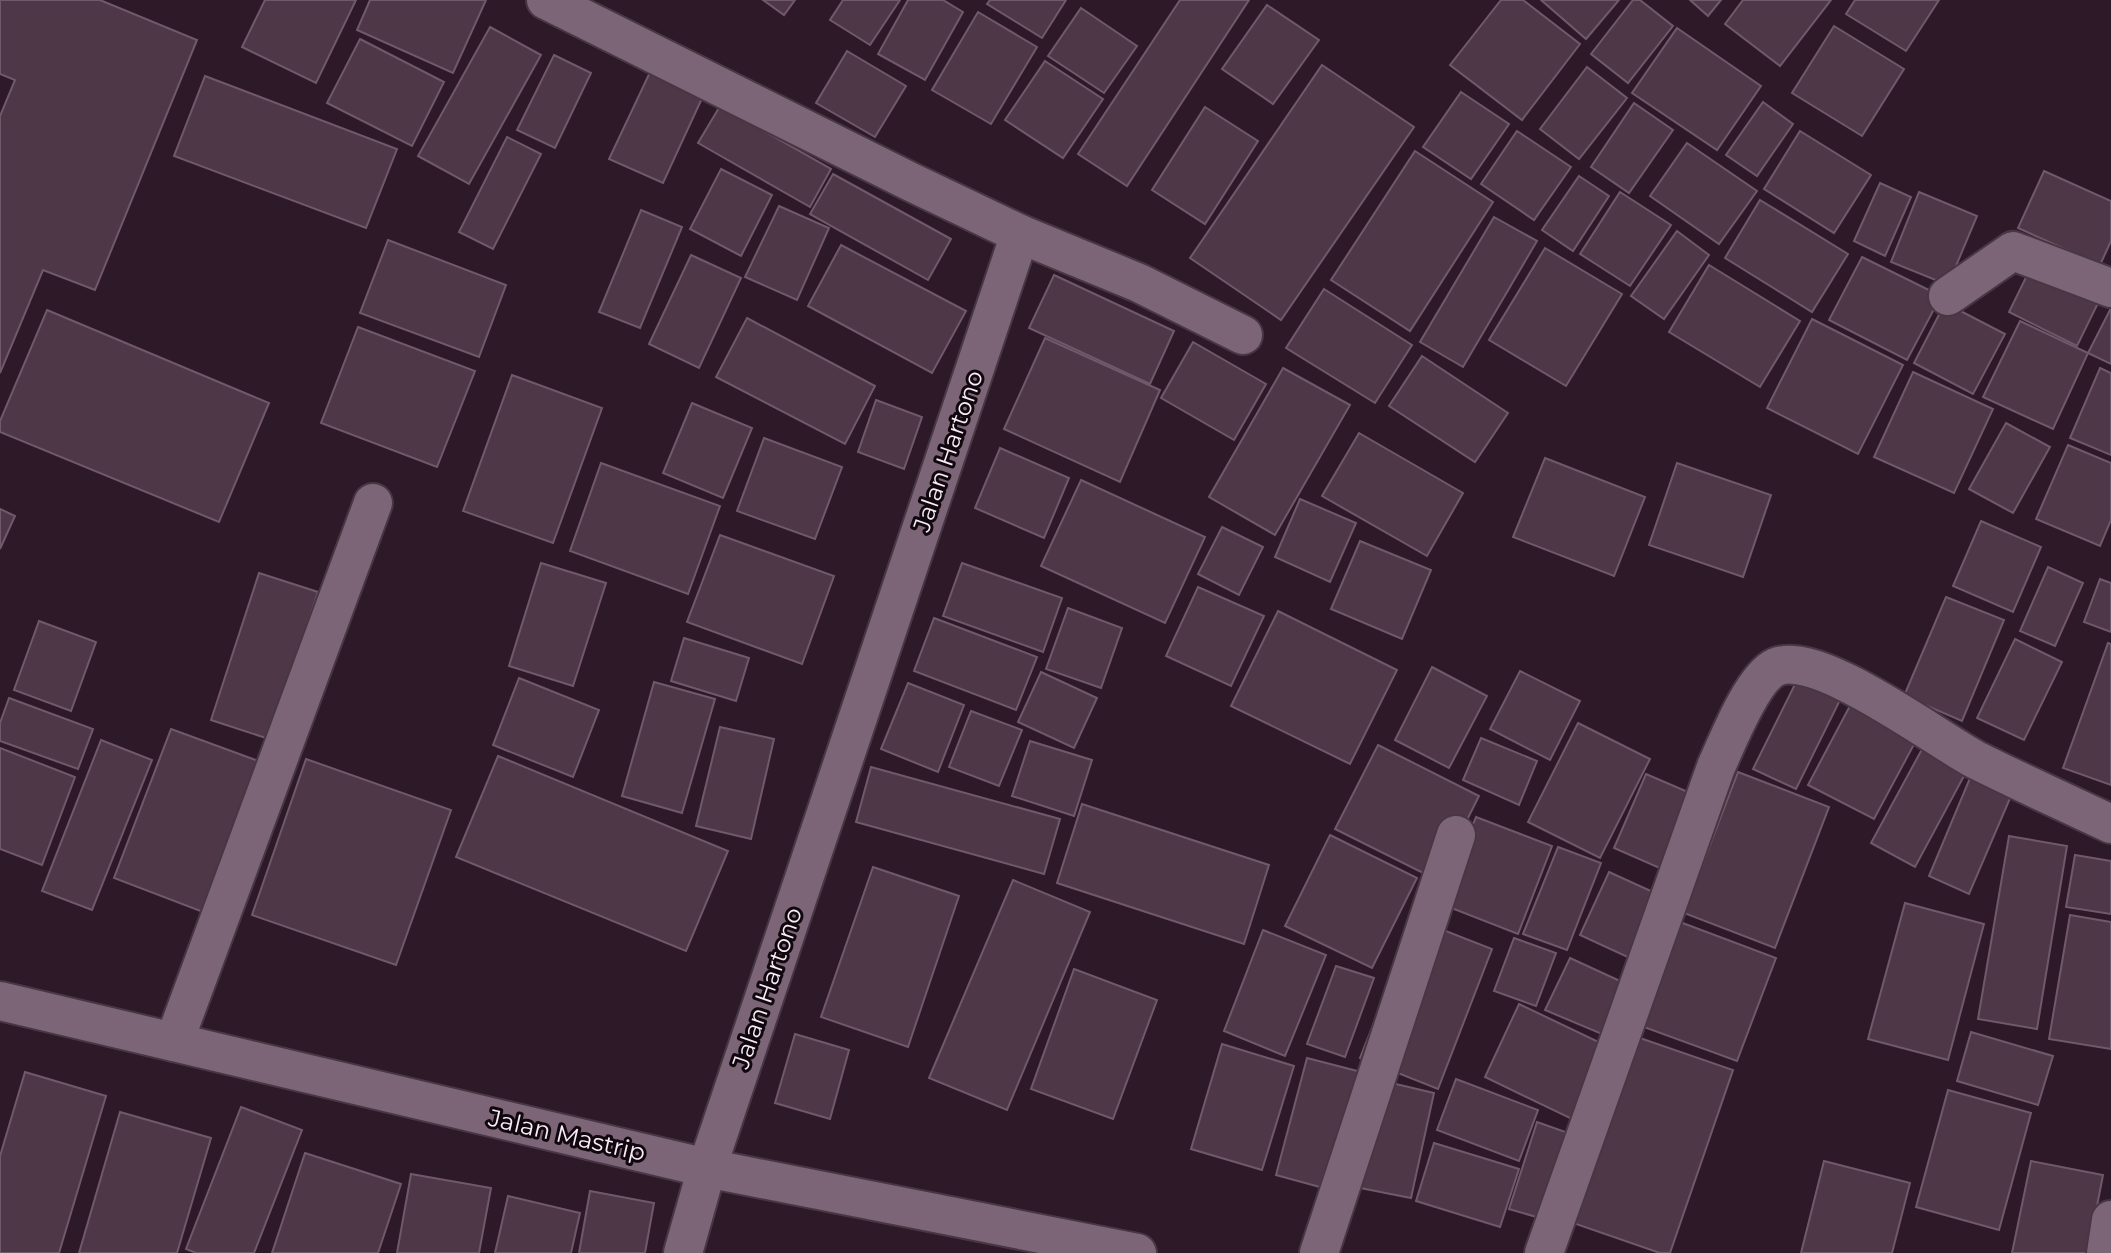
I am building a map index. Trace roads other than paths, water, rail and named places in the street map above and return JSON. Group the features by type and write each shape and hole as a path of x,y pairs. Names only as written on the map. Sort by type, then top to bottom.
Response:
{"street":[{"path":"567,5 1020,234 1139,283 1243,335"},
{"name":"Jalan Hartono","path":"684,1253 707,1168 1020,234"},
{"path":"1948,296 2013,251 2111,288"},
{"path":"174,1042 373,503"},
{"path":"1544,1253 1716,767 1737,721 1761,680 1777,667 1807,667 1836,677 1974,759 2111,824"},
{"path":"1319,1253 1456,835"},
{"name":"Jalan Mastrip","path":"0,1001 707,1168 1137,1253"},
{"path":"2106,1253 2111,1220"}]}
